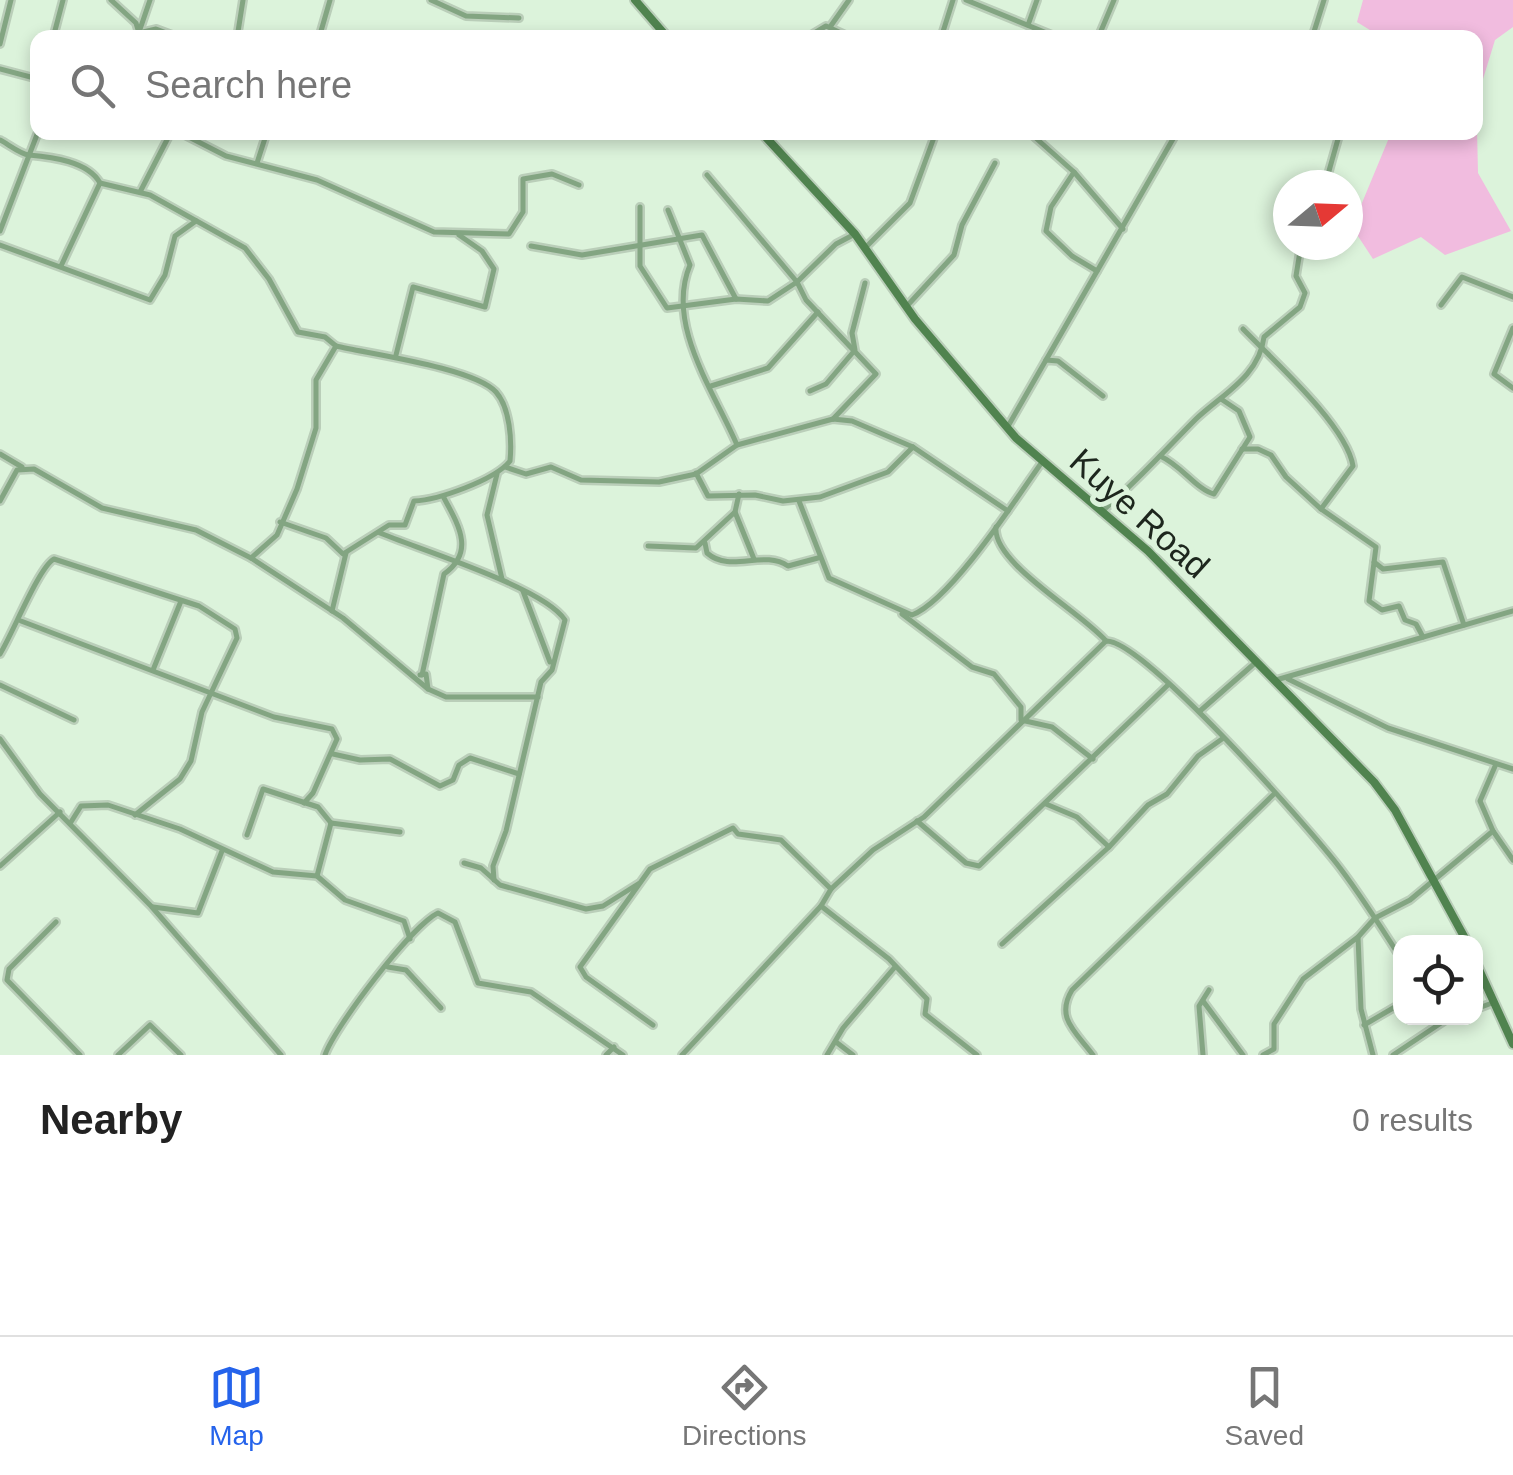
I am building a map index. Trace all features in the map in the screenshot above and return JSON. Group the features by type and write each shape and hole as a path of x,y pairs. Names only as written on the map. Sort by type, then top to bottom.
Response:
{"street":[{"path":"0,44 10,0"},
{"path":"55,30 63,0"},
{"path":"110,0 136,23 137,30"},
{"path":"140,30 150,0"},
{"path":"237,30 242,0"},
{"path":"321,30 330,0"},
{"path":"431,0 466,16 519,18"},
{"path":"830,27 848,0"},
{"path":"945,30 954,0"},
{"path":"966,0 1038,30"},
{"path":"1028,26 1037,0"},
{"path":"1101,30 1114,0"},
{"path":"1315,30 1324,0"},
{"path":"637,1 661,30"},
{"path":"817,30 822,26 836,30"},
{"path":"0,68 30,77"},
{"path":"0,140 28,155 47,155 90,171 100,184 140,192 245,248 269,278 298,332 325,338 336,346 396,355 466,377 498,394 510,440 506,467 497,474 460,487 444,498 414,501 409,522 380,532 346,553 340,554 326,538 280,522"},
{"path":"0,231 35,140"},
{"path":"140,192 167,140"},
{"path":"195,140 226,156 317,180 422,228 456,234 514,231 524,205 521,181 528,177 552,174 579,185"},
{"path":"257,164 264,140"},
{"name":"Kuye Road","path":"768,140 854,234 906,306 1007,428 1148,551 1255,663 1280,679 1374,782 1395,810 1463,935"},
{"path":"865,248 910,204 933,140"},
{"path":"1038,140 1074,172 1088,194 1123,228"},
{"path":"1007,428 1172,140"},
{"path":"1329,170 1338,140"},
{"path":"906,306 949,262 968,213 995,164"},
{"path":"1074,172 1052,207 1046,231 1072,256 1097,271"},
{"path":"707,175 818,312 876,374 833,419"},
{"path":"61,266 100,184"},
{"path":"640,207 640,266 667,308 736,299 768,302 797,282 836,244 854,234"},
{"path":"668,210 683,237 690,265 680,289 681,308 695,354 737,445"},
{"path":"0,246 150,300 165,275 175,236 196,221"},
{"path":"396,355 413,287 484,307 494,269 482,251 456,234"},
{"path":"532,246 582,255 702,236 736,299"},
{"path":"1101,512 1144,477 1160,456 1240,383 1262,350 1264,337 1300,308 1305,294 1296,276 1299,260"},
{"path":"1441,305 1462,277 1513,297"},
{"path":"856,350 852,333 865,283"},
{"path":"712,386 768,368 818,312"},
{"path":"1513,328 1494,374 1513,388"},
{"path":"1243,330 1316,405 1350,450 1352,466 1320,509"},
{"path":"251,558 278,535 280,522 297,490 316,428 316,380 336,346"},
{"path":"810,391 826,384 856,350"},
{"path":"1046,360 1058,362 1103,396"},
{"path":"1160,456 1180,464 1211,494 1250,437 1239,411 1221,399"},
{"path":"506,467 526,474 551,466 582,480 589,477 614,484 659,482 696,473 737,445 833,419 852,421 914,447 1008,511"},
{"path":"696,473 708,496 739,494 798,501 888,472 914,447"},
{"path":"1242,449 1258,448 1271,455 1286,477 1320,509 1376,547 1367,590 1372,606 1382,610 1399,606 1405,620 1416,624 1423,637"},
{"path":"0,454 102,508 191,528 251,558 419,675 428,689 454,698 538,697"},
{"path":"901,614 912,616 930,606 1008,511 1042,462"},
{"path":"0,501 22,467"},
{"path":"497,474 488,515 502,578"},
{"path":"648,546 688,549 705,542 734,512 739,494"},
{"path":"419,675 444,574 458,566 464,540 444,498"},
{"path":"798,501 818,558 830,578 901,614 972,667 994,674 1021,707 1021,720"},
{"path":"734,512 754,560"},
{"path":"996,524 998,544 1022,572 1106,641 1129,648 1200,711 1222,740 1318,840 1393,947"},
{"path":"380,532 458,566 502,578 547,602 565,620 552,670 541,682 493,866 494,880"},
{"path":"705,542 707,553 724,563 777,558 788,566 818,558"},
{"path":"332,611 346,553"},
{"path":"0,654 21,621 41,570 54,559 206,610 236,633 202,712 191,761 180,779 134,816"},
{"path":"1374,562 1383,568 1443,562 1464,625"},
{"path":"523,591 552,670"},
{"path":"153,670 180,600"},
{"path":"1280,679 1513,611"},
{"path":"21,621 274,717 332,729 337,739 333,754 314,793 304,803"},
{"path":"682,1055 821,906 831,889 872,850 917,821 1106,641"},
{"path":"1200,711 1255,663"},
{"path":"1280,679 1388,728 1513,768"},
{"path":"917,821 966,863 979,866 1169,684"},
{"path":"0,685 74,720"},
{"path":"1021,720 1052,727 1094,759"},
{"path":"0,739 28,781 151,906 276,1053"},
{"path":"1002,944 1109,847 1138,814 1166,794 1198,756 1222,740"},
{"path":"333,754 360,760 390,759 440,786 454,780 459,764 470,758 518,774"},
{"path":"1496,764 1480,801 1493,832 1513,860"},
{"path":"247,835 264,789 318,807"},
{"path":"314,793 318,807 330,823 400,832"},
{"path":"1093,1055 1064,1016 1063,1004 1072,990 1274,794"},
{"path":"1046,804 1077,816 1109,847"},
{"path":"71,822 81,806 108,806 180,830 273,872 317,876 346,900 404,921 410,940"},
{"path":"0,866 60,812"},
{"path":"317,876 330,823"},
{"path":"653,1025 586,977 580,967 656,864 734,828 738,834 780,840 831,889"},
{"path":"1263,1055 1276,1052 1274,1024 1303,979 1358,937 1375,918 1410,900 1493,832"},
{"path":"151,906 198,913 222,851"},
{"path":"464,863 481,868 494,880 586,909 604,906 640,883"},
{"path":"821,906 896,967 927,1000 925,1014 977,1055"},
{"path":"325,1055 332,1035 347,1023 354,1000 433,915 450,916 478,983 530,992 624,1055"},
{"path":"56,922 9,968 8,980 80,1055"},
{"path":"406,928 417,930"},
{"path":"1358,937 1364,1024 1373,1055"},
{"path":"388,966 406,970 440,1008"},
{"path":"827,1055 848,1020 896,967"},
{"path":"1483,980 1513,1044"},
{"path":"1203,1055 1203,1002 1209,990"},
{"path":"1203,1002 1243,1055"},
{"path":"1483,1006 1492,1003"},
{"path":"1364,1024 1393,1008"},
{"path":"118,1055 150,1025 181,1055"},
{"path":"1393,1055 1434,1025"},
{"path":"836,1042 854,1055"},
{"path":"606,1055 614,1047"}],"shaded area":[{"path":"1363,0 1513,0 1513,27 1495,40 1483,79 1483,30 1370,30 1357,22"},
{"path":"1388,140 1477,140 1478,173 1511,231 1445,255 1421,237 1373,259 1363,244 1363,200"}]}
